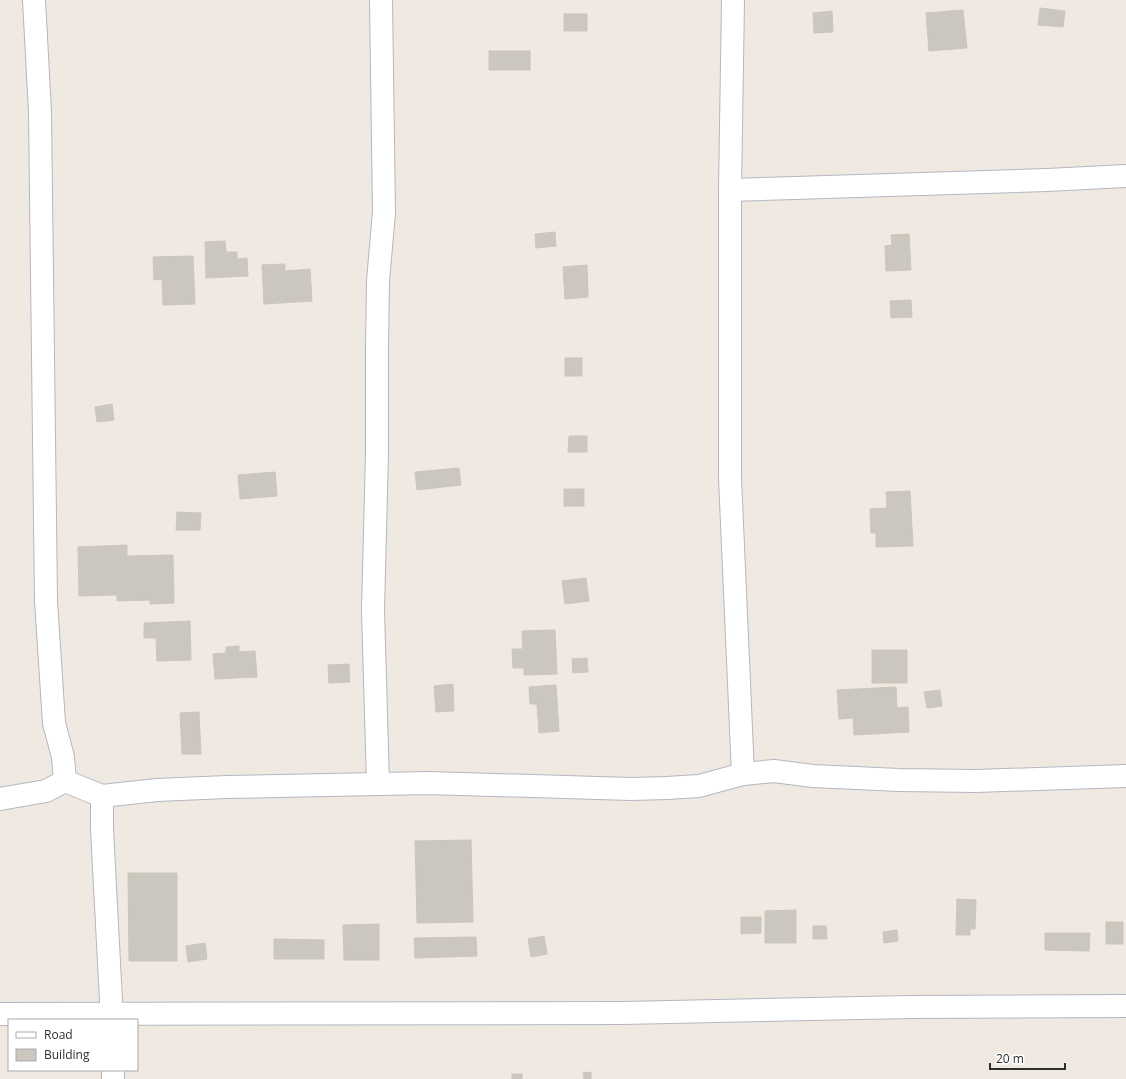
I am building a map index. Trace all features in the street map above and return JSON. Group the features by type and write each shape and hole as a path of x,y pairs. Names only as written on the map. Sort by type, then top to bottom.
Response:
{"street":[{"path":"34,0 40,112 46,601 54,723 63,757 65,781"},
{"path":"378,784 373,610 377,453 376,348 378,289 384,212 381,0"},
{"path":"733,0 730,190 730,478 743,774"},
{"path":"730,190 1048,180 1126,176"},
{"path":"0,799 46,791 65,781 102,796 157,790 378,784 631,789 667,788 699,786 743,774 774,772 900,780 976,782 1126,776"},
{"path":"102,796 102,829 112,1017"},
{"path":"0,1014 112,1017 616,1014 911,1007 1126,1006"}],"building":[{"path":"1040,8 1065,11 1063,27 1038,25"},
{"path":"963,10 967,48 929,51 926,13"},
{"path":"832,11 833,32 814,33 813,13"},
{"path":"564,14 587,14 587,31 564,31"},
{"path":"489,51 530,51 530,70 489,70"},
{"path":"555,232 556,246 536,248 535,234"},
{"path":"909,234 911,270 886,271 885,246 892,245 891,235"},
{"path":"225,241 226,252 237,252 237,259 247,258 248,276 206,278 205,242"},
{"path":"193,256 195,304 163,305 162,279 154,280 153,257"},
{"path":"285,264 285,271 310,269 312,301 264,304 262,265"},
{"path":"587,265 588,297 565,299 563,267"},
{"path":"911,300 912,317 891,318 890,301"},
{"path":"565,358 582,358 582,376 565,376"},
{"path":"112,404 114,420 97,422 95,407"},
{"path":"569,436 587,436 587,452 568,452"},
{"path":"459,468 461,485 417,490 415,472"},
{"path":"275,472 277,496 240,499 238,475"},
{"path":"564,489 584,489 584,506 564,506"},
{"path":"910,491 913,546 876,547 876,533 871,533 870,509 887,508 886,492"},
{"path":"177,512 201,513 200,530 176,530"},
{"path":"127,545 127,556 173,555 174,603 150,604 150,600 117,601 117,595 79,596 78,547"},
{"path":"586,578 589,601 565,604 562,581"},
{"path":"190,621 191,660 157,661 156,638 144,638 144,623"},
{"path":"555,630 557,674 524,675 524,668 513,668 512,649 523,649 522,631"},
{"path":"239,646 239,652 255,651 257,677 215,679 213,654 226,653 226,647"},
{"path":"872,650 907,650 907,683 872,683"},
{"path":"587,658 588,672 573,673 572,659"},
{"path":"349,664 350,682 329,683 328,665"},
{"path":"453,684 454,711 436,712 434,686"},
{"path":"556,685 559,731 539,733 537,704 530,704 529,687"},
{"path":"896,687 897,708 908,707 909,732 854,735 853,718 839,719 837,690"},
{"path":"940,690 942,706 927,708 924,692"},
{"path":"199,712 201,754 182,754 180,713"},
{"path":"471,840 473,922 417,923 415,841"},
{"path":"128,873 177,873 177,961 129,961"},
{"path":"957,899 976,900 975,929 970,929 970,935 956,935"},
{"path":"796,910 796,943 765,943 765,911"},
{"path":"741,917 761,917 761,933 741,934"},
{"path":"1106,922 1123,922 1123,944 1106,944"},
{"path":"379,924 379,960 344,960 343,925"},
{"path":"813,926 826,926 827,939 813,939"},
{"path":"897,930 898,941 884,943 883,932"},
{"path":"1045,933 1090,933 1089,951 1045,950"},
{"path":"544,936 547,954 531,957 528,939"},
{"path":"476,937 477,956 415,958 414,938"},
{"path":"274,939 324,940 324,959 274,959"},
{"path":"205,943 207,959 188,962 186,946"},
{"path":"591,1072 591,1079 584,1079 583,1073"},
{"path":"512,1074 522,1074 522,1079 512,1079"}]}
